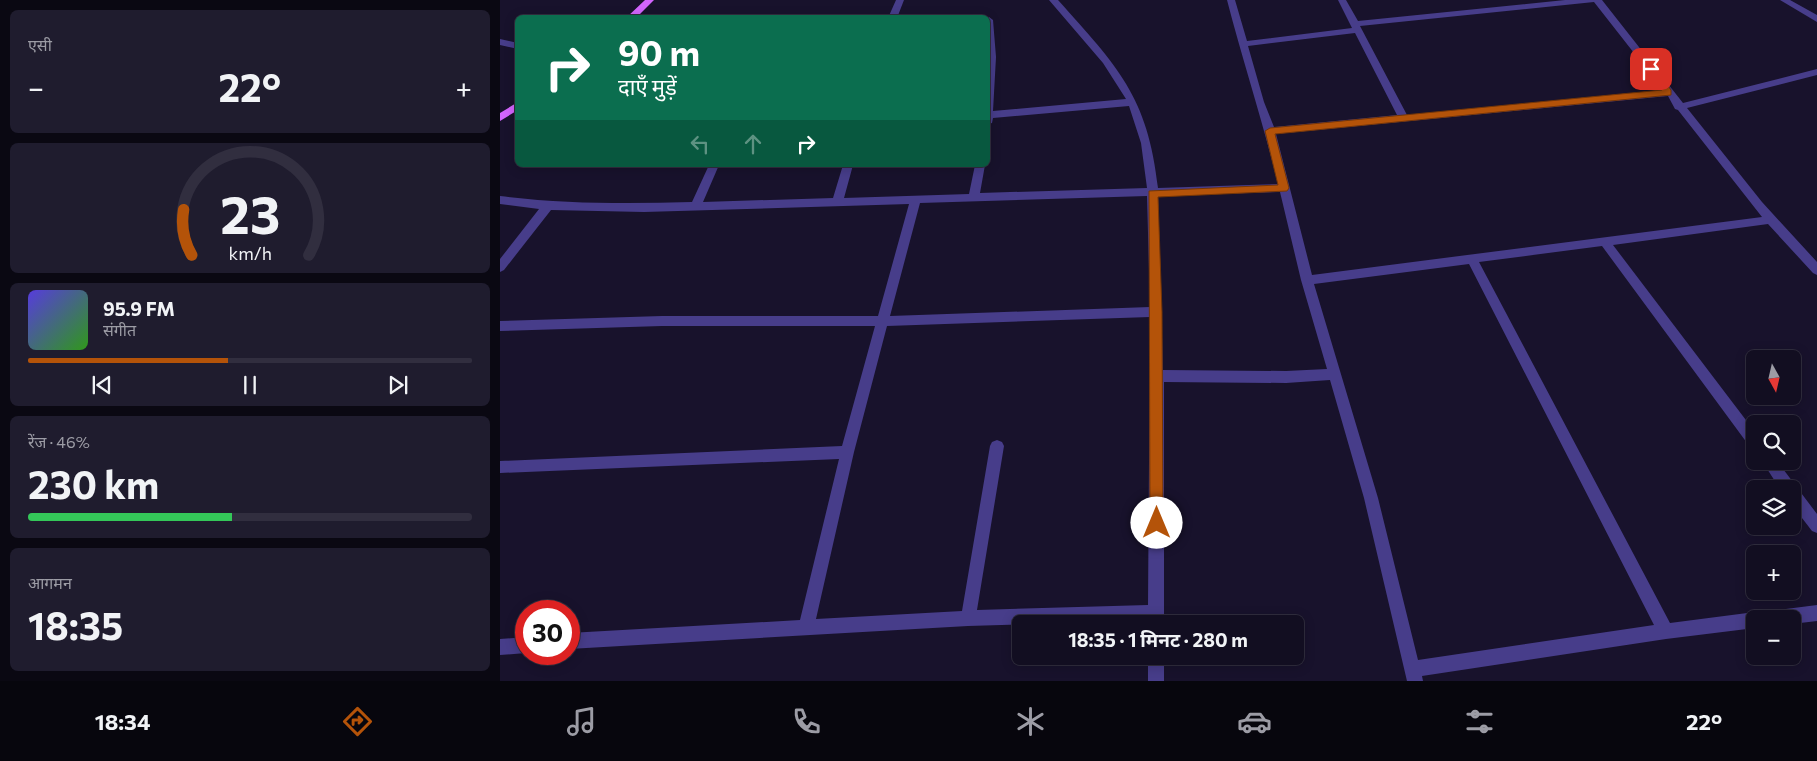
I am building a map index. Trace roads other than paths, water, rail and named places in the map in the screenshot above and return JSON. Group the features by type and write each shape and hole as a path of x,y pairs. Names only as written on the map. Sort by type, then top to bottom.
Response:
{"main road":[{"path":"633,15 650,0"},
{"path":"500,118 515,107"}],"street":[{"path":"893,15 900,0"},
{"path":"1053,0 1106,62 1132,102 1146,145 1152,193 1156,312 1156,615"},
{"path":"1231,0 1270,131 1306,280 1371,498 1414,675 1666,630 1746,621"},
{"path":"1342,0 1403,117"},
{"path":"1243,44 1357,27 1591,0"},
{"path":"1597,0 1718,159 1770,220 1817,270"},
{"path":"1784,0 1817,19"},
{"path":"990,38 990,77"},
{"path":"500,42 515,45"},
{"path":"1679,107 1817,72"},
{"path":"1270,131 1668,92"},
{"path":"990,118 1132,102"},
{"path":"696,206 713,167"},
{"path":"837,203 847,167"},
{"path":"974,197 980,167"},
{"path":"500,200 548,206 644,208 1284,188"},
{"path":"806,628 847,452 916,201"},
{"path":"500,267 548,206"},
{"path":"1306,280 1770,220"},
{"path":"1605,242 1746,431"},
{"path":"1472,259 1666,630"},
{"path":"500,326 662,321 882,321 1156,312"},
{"path":"1157,376 1286,377 1334,374"},
{"path":"968,618 997,446"},
{"path":"500,467 847,452"},
{"path":"1801,505 1817,526"},
{"path":"1801,615 1817,613"},
{"path":"580,640 968,618 1012,618"},
{"path":"500,647 515,646"},
{"path":"1156,665 1156,681"}]}
